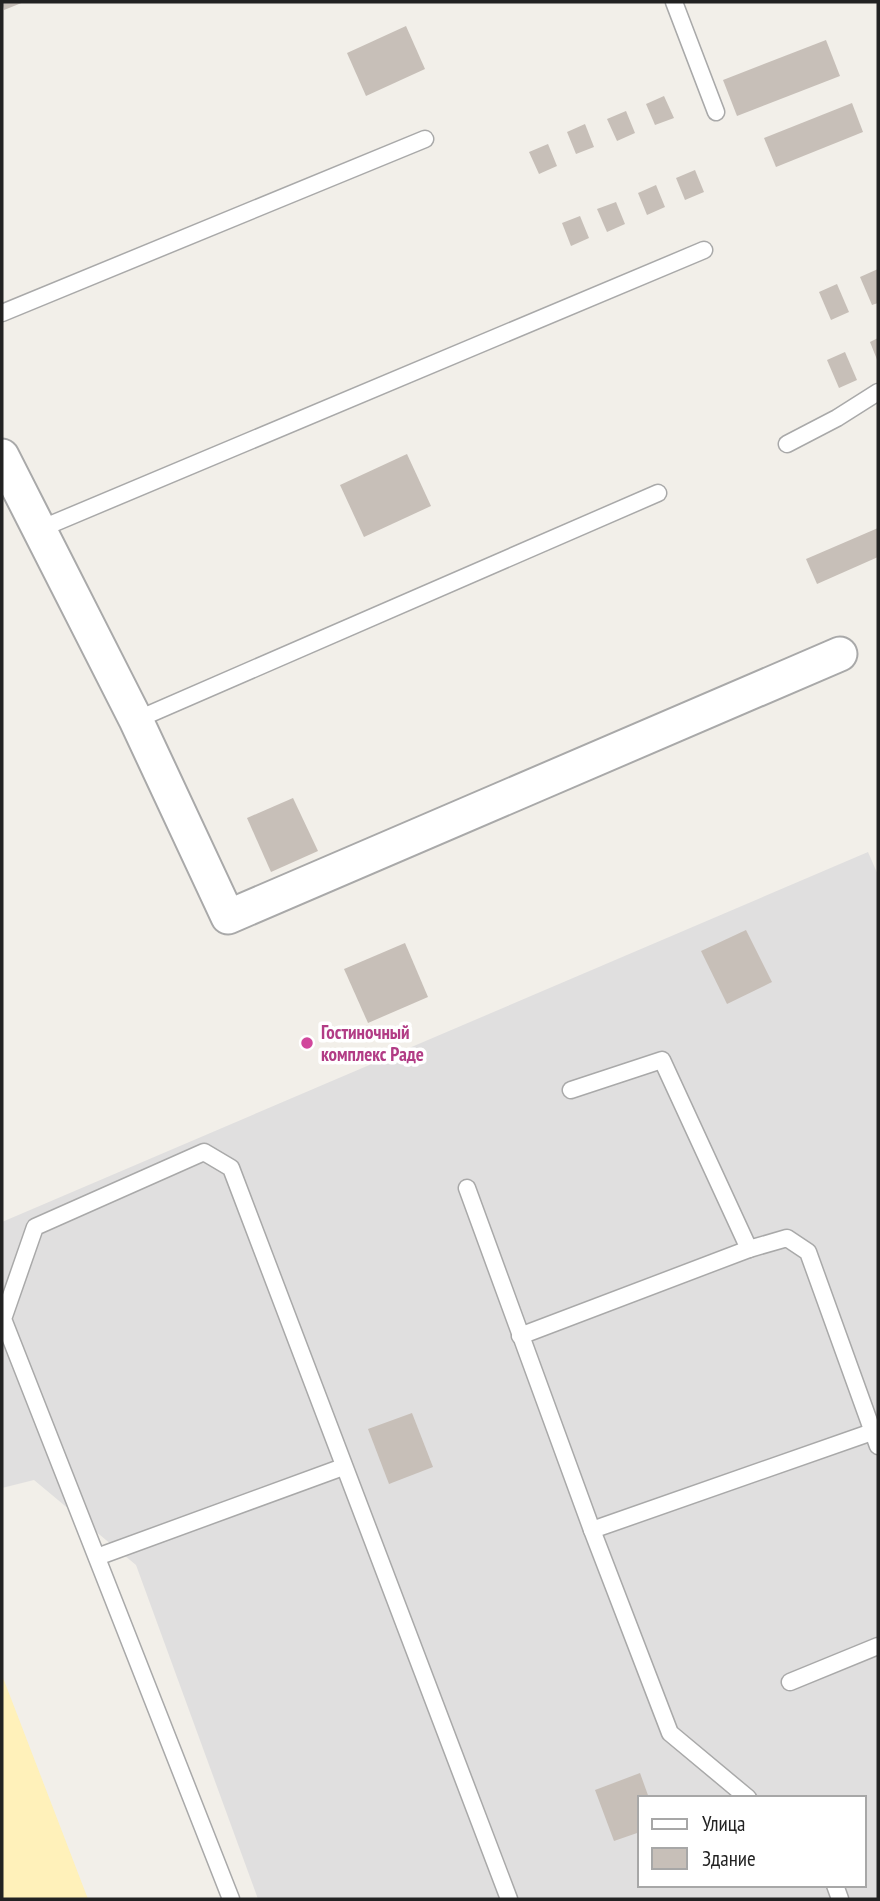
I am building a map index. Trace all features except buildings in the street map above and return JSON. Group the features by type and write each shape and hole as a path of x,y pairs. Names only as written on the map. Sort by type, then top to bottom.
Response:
{"street":[{"path":"2,456 136,720 228,917 840,654"}],"lane":[{"path":"674,2 716,112"},
{"path":"2,313 425,139"},
{"path":"40,529 705,250"},
{"path":"787,444 838,418 878,392"},
{"path":"136,720 658,493"},
{"path":"571,1090 662,1060 749,1249"},
{"path":"231,1899 3,1318 35,1227 204,1152 231,1168 509,1899"},
{"path":"467,1188 592,1530 670,1732 746,1796"},
{"path":"520,1336 749,1249 787,1238 808,1251 875,1439 592,1530"},
{"path":"97,1556 344,1467"},
{"path":"790,1682 878,1646"}],"shaded area":[{"path":"868,852 878,875 878,1899 258,1899 136,1565 34,1480 2,1488 2,1222"}],"sand":[{"path":"2,1675 88,1899 2,1899"}],"place":[{"name":"Гостиночный комплекс Раде","path":"307,1043"}]}
